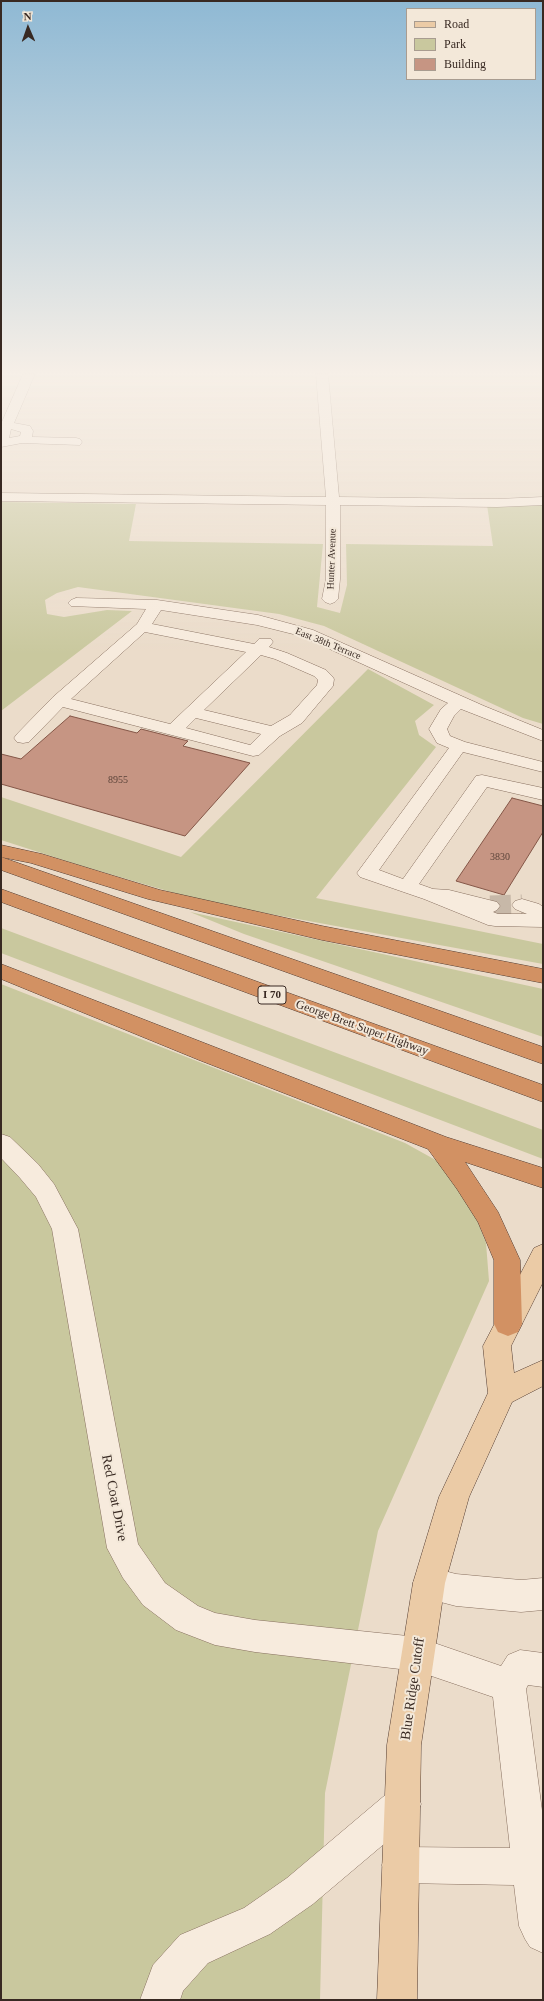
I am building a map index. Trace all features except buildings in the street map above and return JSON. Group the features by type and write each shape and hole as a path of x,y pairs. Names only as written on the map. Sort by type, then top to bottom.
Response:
{"highway":[{"path":"1,851 35,858 162,897 322,933 543,976"},
{"path":"1,863 543,1056"},
{"name":"George Brett Super Highway","path":"1,895 543,1094"},
{"path":"1,971 207,1054 437,1143 543,1178"},
{"path":"437,1143 466,1182 481,1206 507,1260 508,1324"}],"main road":[{"path":"543,1255 497,1346 502,1392 543,1372"},
{"name":"Blue Ridge Cutoff","path":"397,2000 404,1745 429,1583 454,1497 502,1392"}],"street":[{"name":"Hunter Avenue","path":"330,467 333,501 333,579 330,600"},
{"path":"1,497 497,503 543,501"},
{"name":"East 38th Terrace","path":"76,602 157,605 258,620 307,633 543,736"},
{"path":"23,738 59,702 142,628 157,605"},
{"path":"174,730 281,626"},
{"path":"59,702 253,751 274,732 296,719 326,686 326,679 320,673 281,656 257,649 142,628"},
{"path":"460,701 447,713 438,729 443,739 460,746 543,767"},
{"path":"192,712 274,732"},
{"path":"460,746 367,873 495,920 543,921"},
{"path":"407,887 500,756"},
{"path":"482,780 543,794"},
{"path":"431,896 449,896 490,906"},
{"path":"522,905 532,908 543,916"},
{"name":"Red Coat Drive","path":"1,1144 29,1171 45,1191 65,1229 123,1548 134,1567 154,1594 188,1619 215,1629 255,1636 417,1654 509,1686"},
{"path":"429,1583 456,1590 521,1596 543,1594"},
{"path":"543,1670 520,1667 509,1686 537,1867 538,1926 543,1934"},
{"path":"160,2000 167,1979 194,1949 257,1921 307,1886 403,1804"},
{"path":"400,1865 537,1867"}],"green space":[{"path":"1,502 136,504 129,541 323,544 317,607 340,613 347,585 346,544 493,546 487,505 543,504 543,724 523,718 324,626 279,614 78,587 57,593 45,600 47,614 64,617 107,610 132,611 1,711"},
{"path":"368,669 434,705 415,721 419,735 436,747 316,898 543,944 543,964 205,902 79,865 1,840 1,797 181,857"},
{"path":"190,912 543,989 543,1037 244,934"},
{"path":"1,928 543,1130 543,1159 1,953"},
{"path":"1,984 405,1143 441,1163 468,1197 486,1243 489,1281 378,1531 325,1793 320,2000 1,2000"}],"tunnel":[{"path":"490,906 522,905"}]}
